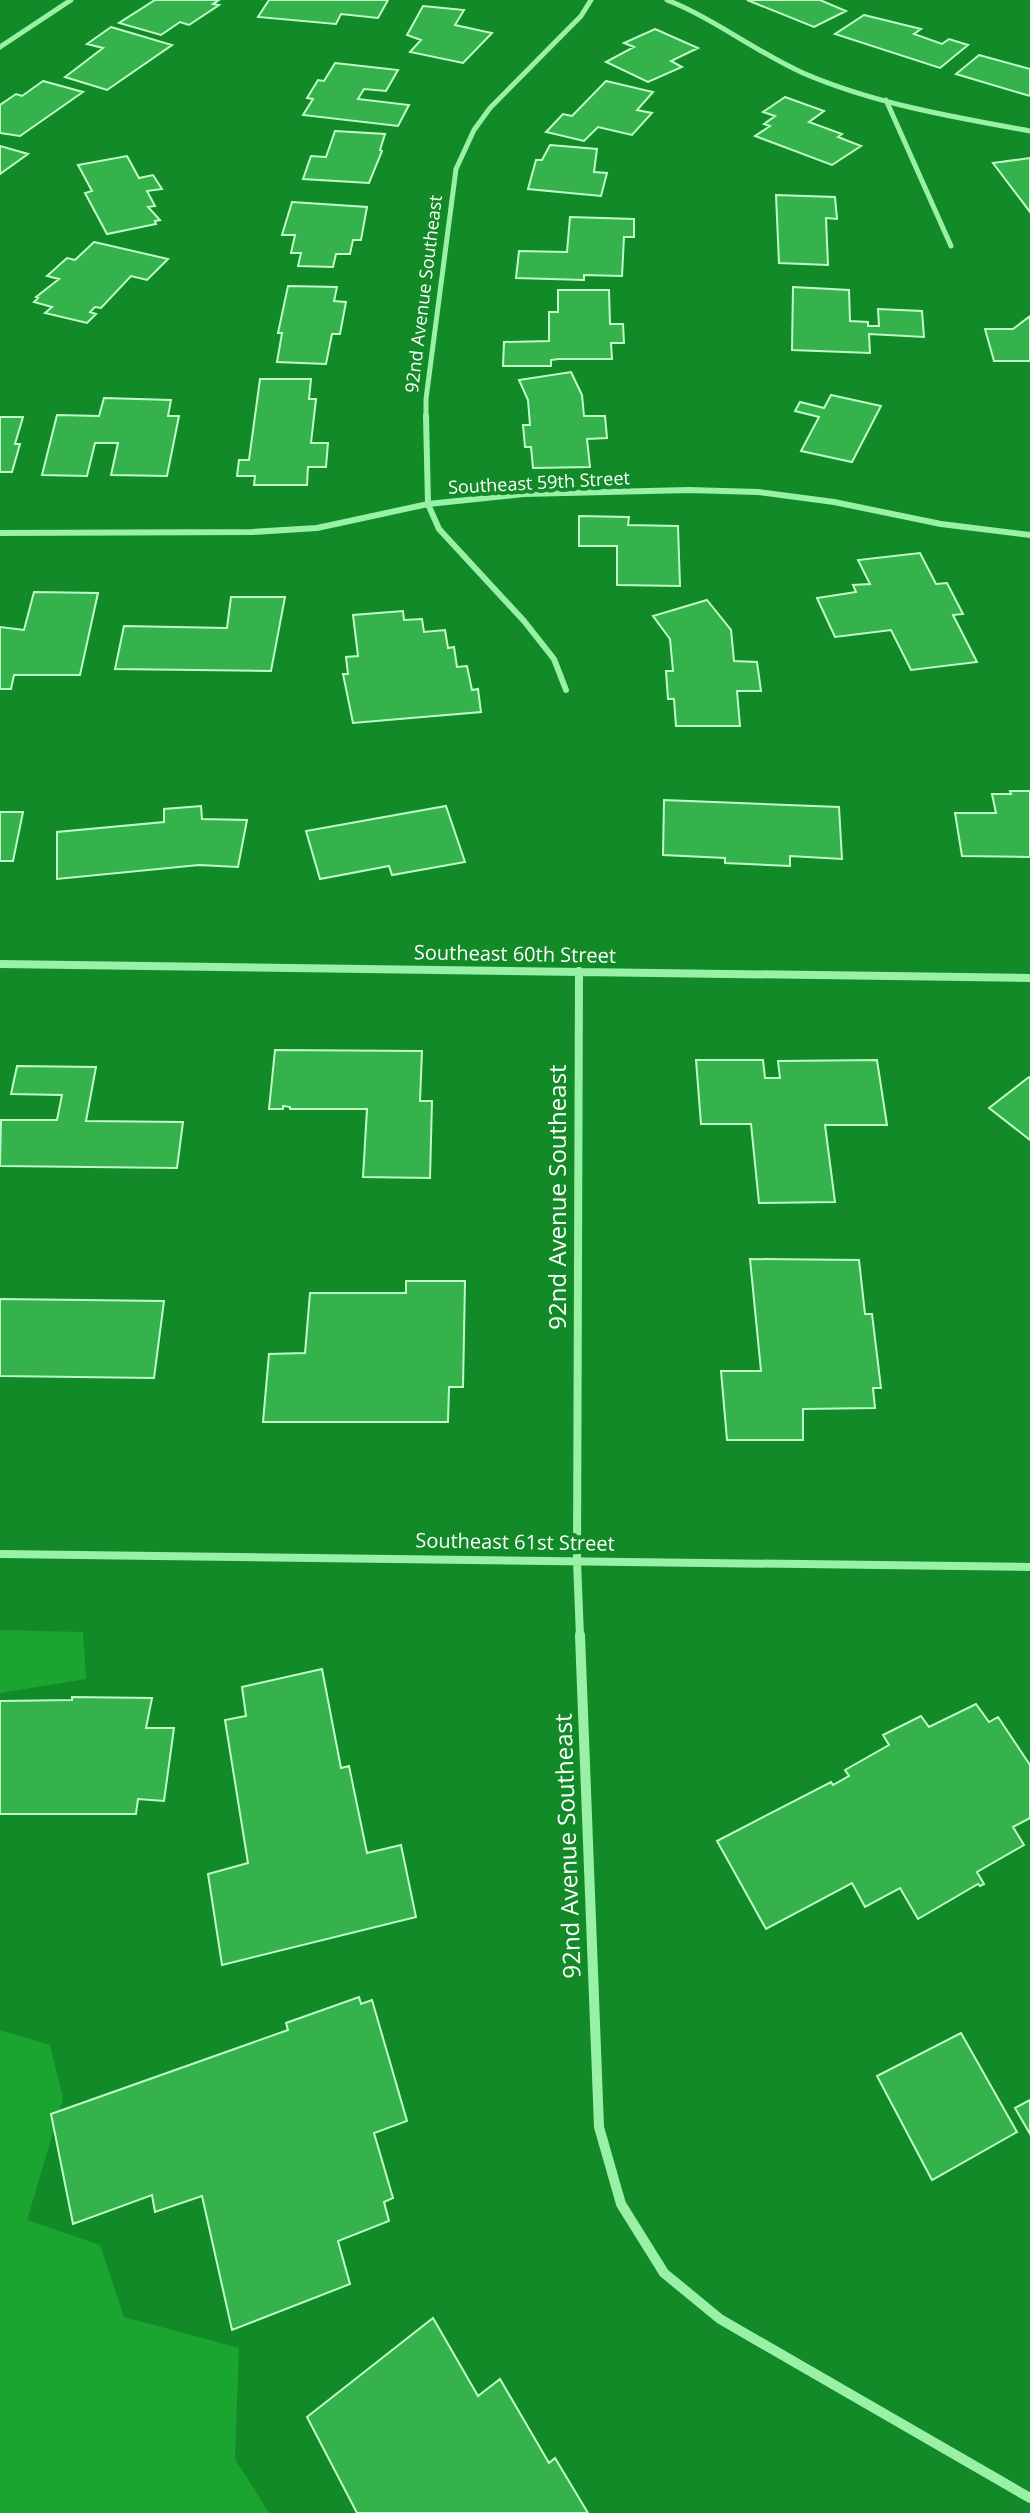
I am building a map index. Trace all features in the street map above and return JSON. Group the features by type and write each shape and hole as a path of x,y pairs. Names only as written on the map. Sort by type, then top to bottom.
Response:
{"street":[{"path":"0,47 71,0"},
{"name":"92nd Avenue Southeast","path":"566,690 554,659 524,621 455,550 439,529 428,504 426,399 429,357 456,169 474,130 490,108 581,16 591,0"},
{"path":"667,0 714,22 774,59 811,76 886,100 1030,131"},
{"path":"886,100 951,246"},
{"name":"Southeast 59th Street","path":"0,533 252,532 317,528 428,504 524,494 689,490 758,492 834,502 941,524 1030,535"},
{"name":"Southeast 60th Street","path":"0,964 1030,978"},
{"name":"92nd Avenue Southeast","path":"579,971 577,1561 599,2127 621,2204 664,2273 720,2319 1030,2498"},
{"name":"Southeast 61st Street","path":"0,1554 1030,1567"}],"green space":[{"path":"0,1630 83,1632 86,1679 0,1693"},
{"path":"0,2030 50,2045 63,2099 27,2220 100,2245 124,2317 239,2348 235,2459 269,2513 0,2513"}],"building":[{"path":"155,0 219,0 213,4 219,5 189,25 180,22 161,35 119,23"},
{"path":"269,0 388,0 378,18 341,14 336,24 258,17"},
{"path":"747,0 820,0 846,11 814,27"},
{"path":"423,6 464,10 455,25 492,33 463,63 410,52 421,40 407,35"},
{"path":"864,15 921,29 914,34 942,44 949,39 968,45 940,68 835,34"},
{"path":"111,27 172,45 107,90 65,77 103,48 87,44"},
{"path":"655,29 698,48 671,61 682,67 648,82 606,62 634,47 624,43"},
{"path":"979,55 1030,69 1030,96 956,74"},
{"path":"335,63 398,70 386,91 364,89 358,99 409,105 398,126 303,115 313,99 307,98 318,80 324,81"},
{"path":"43,81 83,92 20,136 0,133 0,105 16,94 22,96"},
{"path":"606,81 653,92 637,110 652,113 632,135 598,127 584,141 546,132 563,114 572,116"},
{"path":"785,97 824,111 809,122 842,134 838,137 861,146 832,165 755,136 770,126 764,124 775,116 763,112"},
{"path":"335,131 385,134 382,151 369,183 303,179 311,156 326,157"},
{"path":"550,145 597,149 594,172 607,173 601,196 528,189 536,160 542,160"},
{"path":"0,146 28,154 0,174"},
{"path":"127,156 139,178 153,175 162,189 147,191 155,206 148,207 160,220 155,221 156,224 107,234 85,193 92,191 78,165"},
{"path":"1030,158 1030,212 993,163"},
{"path":"776,195 835,197 837,219 826,218 828,265 779,263"},
{"path":"292,202 367,207 361,240 353,240 350,254 336,254 333,267 298,266 301,253 291,253 295,235 282,235"},
{"path":"570,217 634,219 634,237 624,237 622,276 584,275 584,280 516,278 519,251 567,252"},
{"path":"94,242 168,259 147,280 131,276 101,308 95,307 90,312 96,314 87,323 45,313 52,307 34,302 36,297 59,279 47,276 67,258 75,260"},
{"path":"288,286 337,287 334,301 346,302 340,334 332,334 326,364 277,362 282,333 278,333"},
{"path":"793,287 849,290 850,321 868,322 868,326 879,326 878,309 922,311 924,337 869,334 870,353 792,350"},
{"path":"558,290 609,290 610,324 623,324 624,343 611,343 612,359 558,359 551,360 551,366 503,366 504,342 549,341 549,312 558,312"},
{"path":"1030,316 1030,361 994,361 985,329 1013,329"},
{"path":"571,372 582,395 584,416 605,416 607,438 587,439 590,467 533,468 531,447 525,447 523,425 530,425 528,400 519,380"},
{"path":"260,379 311,379 309,399 316,399 311,443 328,443 326,467 308,467 307,485 254,485 255,476 237,476 239,460 249,460"},
{"path":"831,395 881,406 852,462 801,451 819,417 795,411 800,402 824,408"},
{"path":"104,398 171,400 168,416 179,416 167,476 111,475 118,443 95,443 87,476 42,475 57,415 99,416"},
{"path":"0,417 23,417 15,444 20,444 12,472 0,472"},
{"path":"579,516 629,517 628,525 678,526 680,586 617,585 617,546 579,546"},
{"path":"920,553 936,584 947,583 963,614 953,615 977,662 911,670 891,630 835,637 817,598 856,592 853,585 870,584 858,560"},
{"path":"34,592 98,593 80,675 14,675 11,689 0,689 0,627 24,630"},
{"path":"231,597 285,597 271,671 115,669 124,626 227,628"},
{"path":"707,600 731,630 734,661 757,662 761,691 737,691 740,726 676,726 674,699 668,699 666,671 673,671 670,639 653,616"},
{"path":"403,611 404,620 422,619 424,632 445,630 448,648 454,647 457,667 467,666 472,690 478,689 481,712 353,723 343,674 348,674 346,657 358,656 353,615"},
{"path":"1010,791 1030,791 1030,857 962,856 955,813 996,813 992,794 1011,794"},
{"path":"664,800 839,807 842,859 790,856 790,866 725,863 725,858 663,855"},
{"path":"201,806 202,819 247,820 238,867 199,865 57,879 57,832 164,822 164,809"},
{"path":"446,806 465,862 392,875 389,866 320,879 306,831"},
{"path":"0,812 23,812 13,861 0,861"},
{"path":"275,1050 422,1051 420,1101 432,1101 430,1178 363,1177 367,1109 290,1109 283,1106 283,1109 269,1109"},
{"path":"696,1060 763,1060 765,1078 780,1078 778,1061 877,1060 887,1125 825,1125 835,1202 759,1203 751,1124 701,1124"},
{"path":"17,1066 96,1067 86,1121 183,1122 177,1168 0,1166 1,1120 57,1120 62,1095 11,1094"},
{"path":"1030,1078 1030,1140 989,1108"},
{"path":"750,1259 859,1260 865,1314 872,1314 881,1388 873,1388 875,1408 803,1409 803,1440 727,1440 721,1371 761,1371"},
{"path":"406,1281 465,1281 463,1387 449,1387 448,1422 263,1422 269,1354 305,1353 310,1293 406,1293"},
{"path":"0,1299 164,1301 154,1378 0,1376"},
{"path":"322,1669 341,1768 349,1766 367,1853 401,1845 416,1917 222,1965 208,1874 248,1863 225,1720 246,1716 242,1687"},
{"path":"72,1697 152,1698 146,1728 174,1728 164,1801 138,1799 136,1814 0,1814 0,1701 72,1700"},
{"path":"976,1704 989,1722 998,1717 1030,1765 1030,1818 1013,1827 1024,1845 977,1872 984,1884 978,1884 918,1919 900,1888 865,1907 852,1883 766,1929 717,1841 831,1782 833,1785 849,1776 845,1770 889,1745 883,1735 921,1716 929,1727"},
{"path":"359,1997 361,2004 372,2000 407,2121 374,2133 393,2198 384,2202 389,2221 338,2241 350,2284 232,2330 202,2196 155,2212 152,2195 73,2224 51,2114 288,2030 286,2023"},
{"path":"961,2033 1017,2132 932,2180 877,2076"},
{"path":"1030,2100 1030,2134 1015,2108"},
{"path":"433,2318 478,2396 500,2379 549,2463 555,2458 588,2513 357,2513 307,2417"}]}
